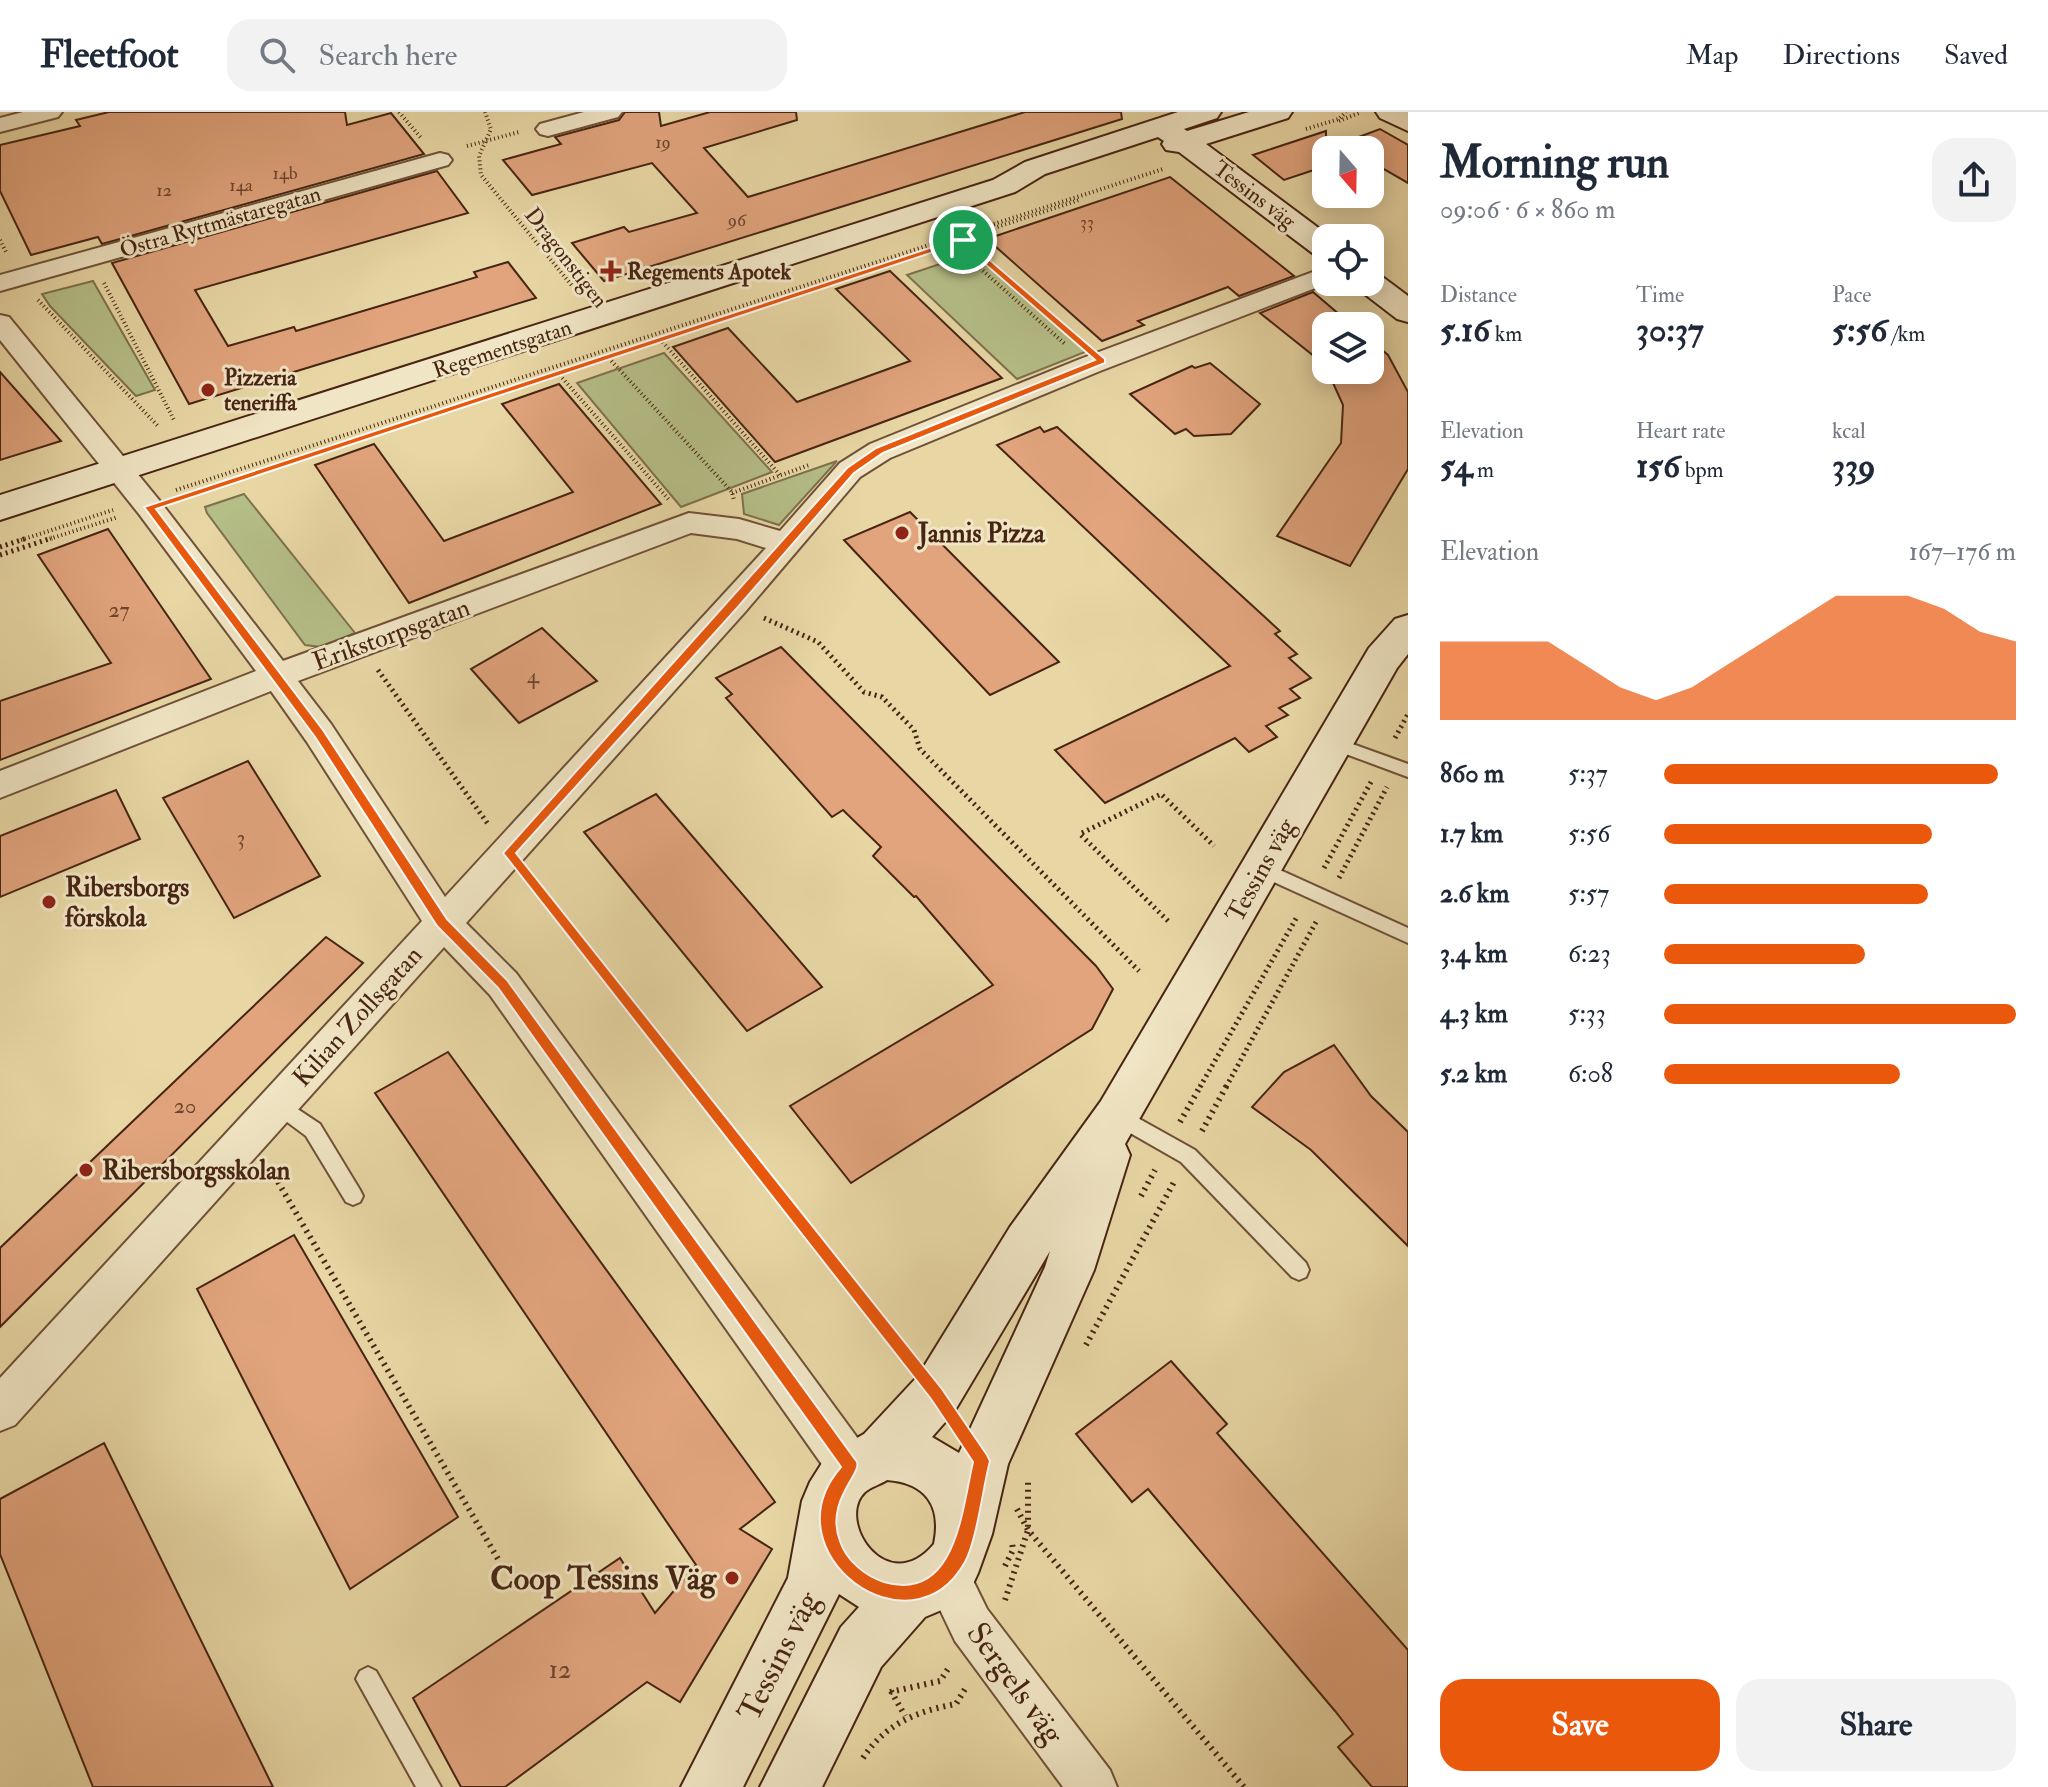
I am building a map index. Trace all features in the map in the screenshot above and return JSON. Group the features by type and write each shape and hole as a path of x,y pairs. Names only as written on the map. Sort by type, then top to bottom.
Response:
{"street":[{"path":"0,125 50,112"},
{"path":"548,129 610,112"},
{"name":"Regementsgatan","path":"0,508 119,472 177,438 597,318 1004,186 1052,182 1164,137 1207,112"},
{"name":"Regementsgatan","path":"1164,137 1278,112"},
{"path":"1390,112 1408,122"},
{"name":"Tessins väg","path":"1164,137 1212,162 1312,237"},
{"name":"Östra Ryttmästaregatan","path":"9,280 440,160"},
{"name":"Kilian Zollsgatan","path":"0,1410 442,922 509,853 734,604 850,470 880,451 1096,363 1312,280"},
{"path":"1384,294 1408,312"},
{"path":"0,323 146,504 277,676 319,733 442,922 503,984 867,1460 908,1455 931,1465 950,1483 962,1507 940,1567 886,1591 863,1582 845,1565 832,1544 827,1519"},
{"name":"Erikstorpsgatan","path":"0,785 277,676 689,523 739,529 787,544"},
{"name":"Tessins väg","path":"711,1787 815,1584 830,1499 838,1482 867,1460 936,1394 1027,1243 1118,1116 1383,658 1408,629"},
{"name":"Tessins väg","path":"790,1787 861,1647 940,1567 1005,1463 1118,1116"},
{"name":"Sergels väg","path":"940,1567 971,1625 1093,1787"}],"lane":[{"path":"1333,743 1396,767"},
{"path":"1260,868 1408,936"},
{"path":"278,1104 313,1130 353,1196"},
{"path":"1118,1116 1169,1142 1188,1156 1299,1270"},
{"path":"368,1679 429,1787"}],"path":[{"name":"Dragonstigen","path":"485,112 491,129 479,156 481,175 597,318 607,356 732,492"},
{"path":"1336,123 1360,112"},
{"path":"0,555 146,504 196,483 605,350 1164,137"},
{"path":"0,547 200,490 952,244 1158,173 1184,172 1212,162"},
{"path":"963,240 1096,363"},
{"path":"952,244 1096,363"},
{"path":"91,258 200,490"},
{"path":"9,280 172,441 177,438"},
{"path":"660,339 780,475"},
{"path":"557,372 689,523 732,492 810,465"},
{"path":"732,492 739,529"},
{"path":"734,604 818,642 864,692 882,697 914,730 920,749 1139,971"},
{"path":"361,647 509,853 936,1394"},
{"path":"1079,1358 1328,900 1396,767 1408,714"},
{"path":"1169,1142 1311,891 1396,767"},
{"path":"1168,921 1080,834 1161,794 1214,846"},
{"path":"250,1134 498,1559"},
{"path":"1005,1463 1007,1490 1028,1530 1244,1787"},
{"path":"861,1761 868,1748 905,1716 956,1704 989,1648 1028,1530 1005,1463"}],"green space":[{"path":"976,252 1090,350 1017,379 907,275"},
{"path":"93,281 155,390 136,396 42,294"},
{"path":"664,353 772,472 681,507 577,383"},
{"path":"837,461 779,525 744,514 742,494"},
{"path":"244,494 355,633 321,647 305,645 207,513 205,507"}],"building":[{"path":"109,112 345,112 347,125 391,113 424,154 102,244 98,237 31,255 0,191 0,145 80,126 76,120"},
{"path":"625,112 659,112 661,126 710,112 796,112 797,120 704,148 748,197 1025,112 1121,112 1122,119 604,281 572,243 624,227 629,232 697,213 652,163 532,195 503,160 561,144 555,137 619,120"},
{"path":"1380,129 1408,145 1408,183 1384,169 1384,136 1361,136"},
{"path":"1326,131 1326,136 1312,136 1312,171 1284,180 1253,155"},
{"path":"437,171 468,213 195,290 228,346 294,327 296,331 477,277 474,272 508,262 536,298 189,404 112,263"},
{"path":"1170,177 1294,276 1239,296 1228,287 1138,321 1144,325 1102,341 987,239"},
{"path":"890,271 1002,378 775,462 673,347 728,328 797,402 910,361 836,289"},
{"path":"1312,292 1312,296 1318,296 1337,312 1312,312 1312,355 1260,313"},
{"path":"1384,352 1408,392 1408,469 1350,566 1277,536 1341,443 1343,405 1334,384 1384,384"},
{"path":"1210,363 1260,404 1231,434 1194,436 1186,429 1175,434 1130,394 1192,366 1195,368"},
{"path":"0,372 61,441 0,460"},
{"path":"559,384 661,504 409,603 315,465 374,444 444,541 573,492 502,404"},
{"path":"1040,427 1044,432 1057,427 1280,631 1275,634 1297,654 1289,658 1311,678 1290,689 1300,698 1279,708 1288,715 1266,726 1277,737 1249,752 1235,738 1105,803 1055,750 1230,666 997,445"},
{"path":"910,512 1059,662 990,695 844,540"},
{"path":"108,529 211,679 0,760 0,701 111,663 38,555"},
{"path":"542,628 597,681 519,723 471,669"},
{"path":"781,647 1096,966 1113,989 1092,1029 851,1183 790,1106 993,985 916,896 873,856 881,847 843,810 832,817 726,698 732,694 716,678"},
{"path":"248,761 320,876 234,918 163,798"},
{"path":"116,790 140,839 0,897 0,836"},
{"path":"656,794 822,987 747,1031 584,832"},
{"path":"326,937 363,963 0,1327 0,1248"},
{"path":"1334,1045 1371,1096 1408,1132 1408,1246 1311,1150 1252,1107 1284,1072"},
{"path":"448,1052 775,1502 740,1529 772,1549 680,1702 647,1682 505,1787 461,1787 413,1698 620,1558 655,1613 696,1565 375,1093"},
{"path":"294,1235 458,1517 350,1589 197,1289"},
{"path":"1171,1361 1227,1424 1217,1433 1408,1650 1408,1787 1372,1787 1338,1747 1353,1734 1335,1711 1148,1489 1132,1502 1076,1434"},
{"path":"104,1443 273,1787 93,1787 0,1554 0,1499"}],"place":[{"name":"Regements Apotek","path":"611,271"},
{"name":"Pizzeria teneriffa","path":"208,390"},
{"name":"Jannis Pizza","path":"902,533"},
{"name":"Ribersborgs förskola","path":"49,902"},
{"name":"Ribersborgsskolan","path":"86,1170"},
{"name":"Coop Tessins Väg","path":"732,1578"}],"route":[{"path":"963,240 1102,361 880,451 850,470 734,604 509,853 936,1394 982,1461 959,1556 946,1574 930,1586 910,1592 886,1591 863,1582 845,1565 832,1544 827,1519 830,1499 838,1482 851,1467 503,984 442,922 319,733 149,507 963,240"}]}
